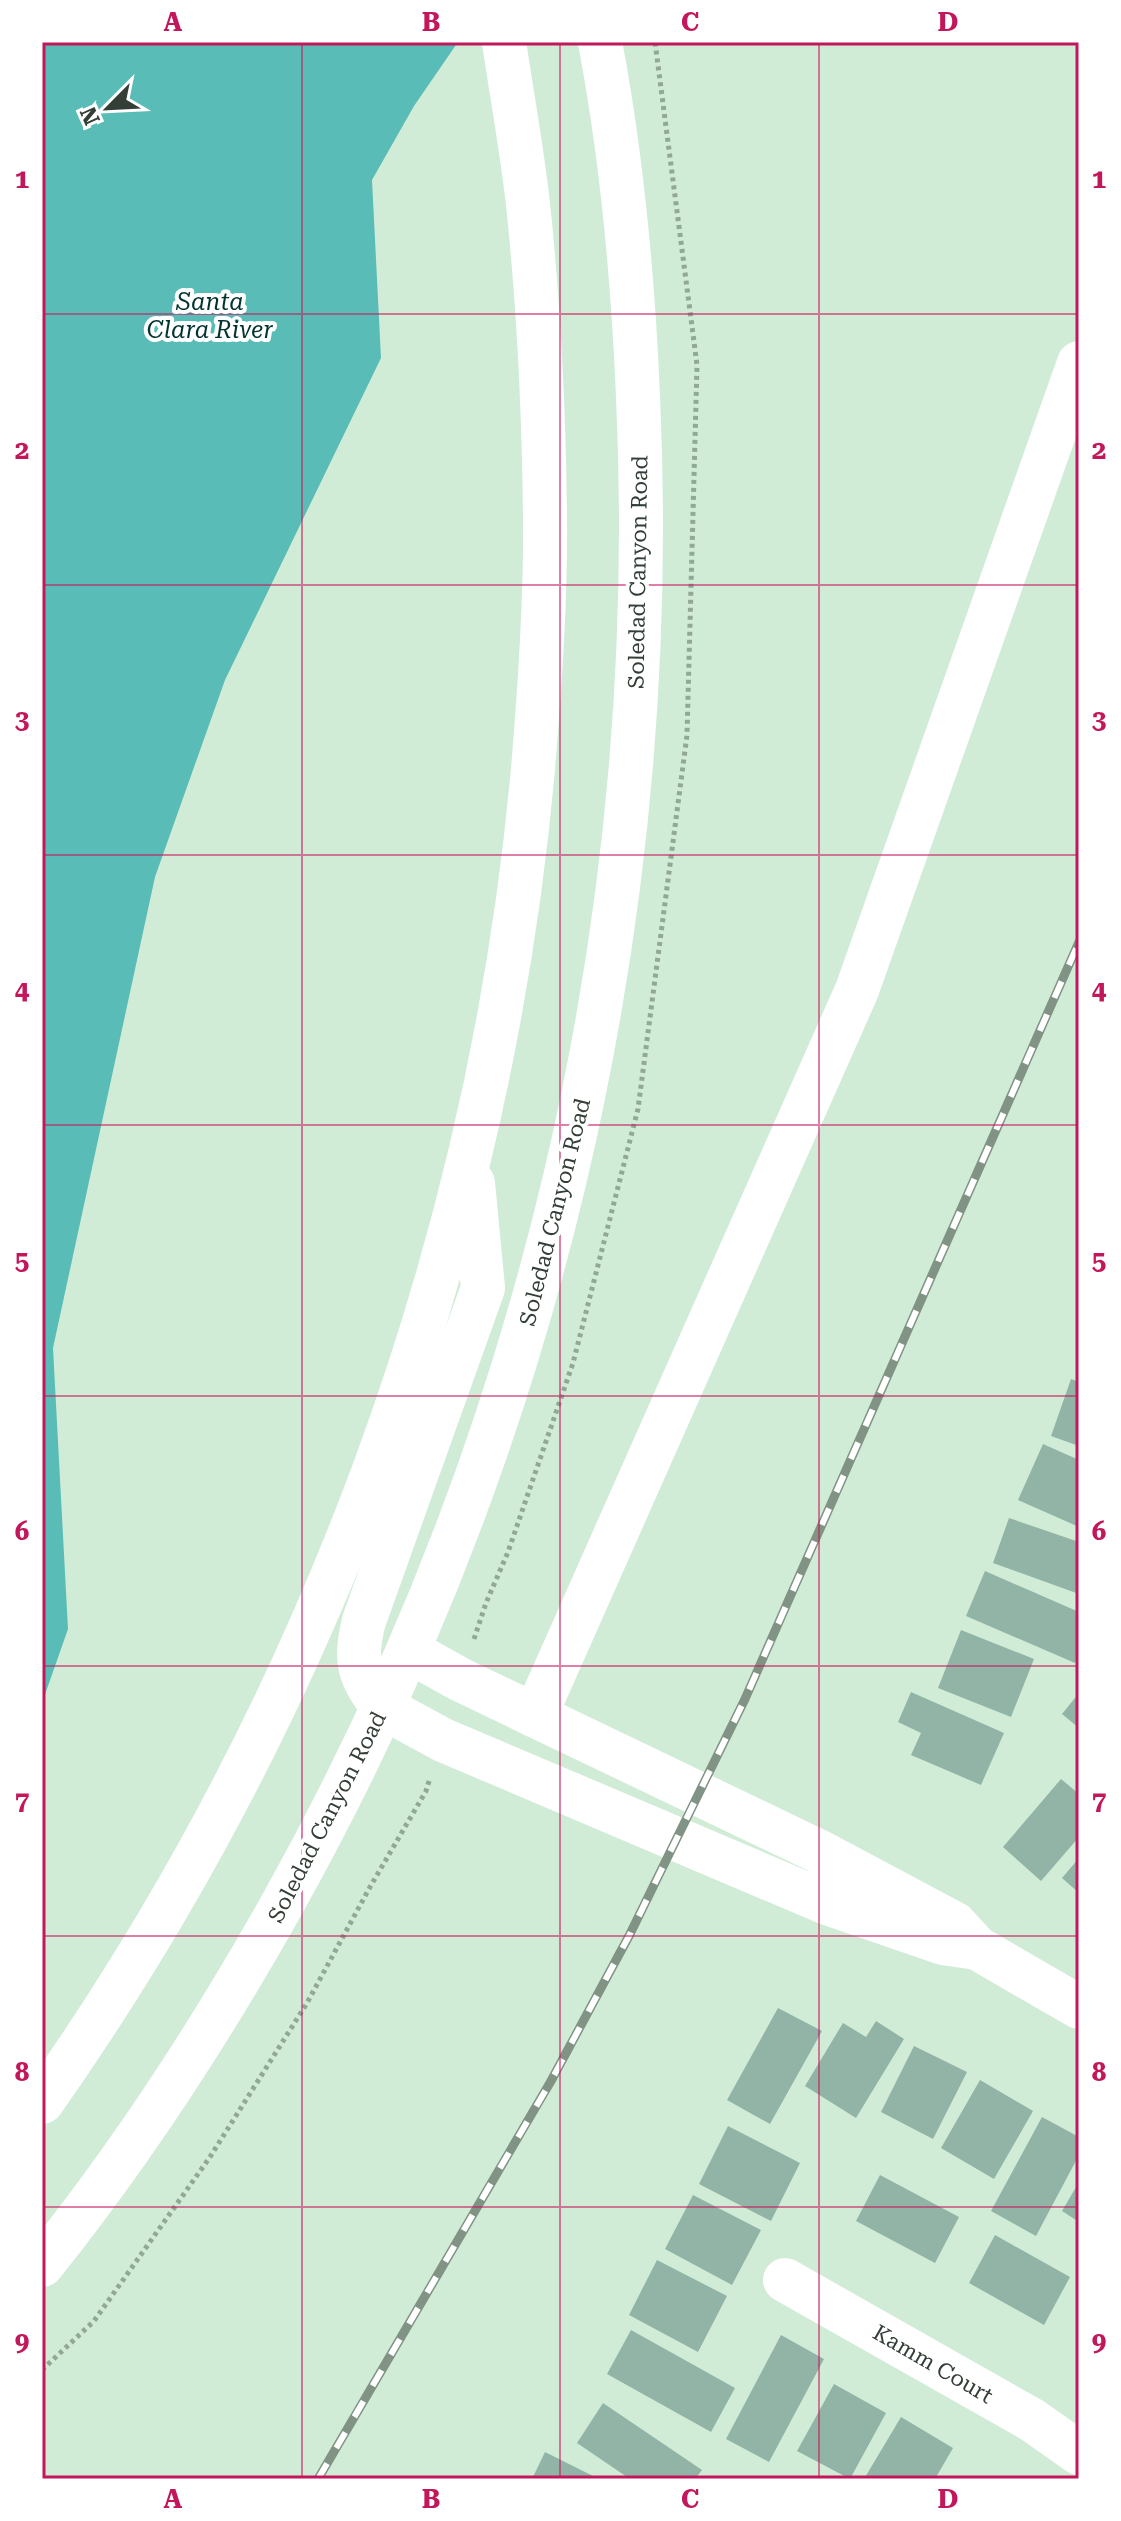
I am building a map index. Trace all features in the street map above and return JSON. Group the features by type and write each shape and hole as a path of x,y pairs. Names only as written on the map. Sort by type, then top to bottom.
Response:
{"main road":[{"name":"Soledad Canyon Road","path":"42,2265 158,2109 240,1980 315,1846 384,1708 476,1483 544,1267 600,1017 622,867 635,733 642,597 641,461 634,311 600,42"},
{"path":"42,2102 90,2033 174,1897 250,1757 318,1612 383,1448 428,1311 470,1157 502,1000 526,841 540,682 545,537 541,362 534,275 527,202 504,43"},
{"path":"535,1716 857,990 1079,363"},
{"path":"470,1157 483,1288 364,1621 358,1644 359,1668 368,1690 384,1708 443,1740 827,1903 943,1943 977,1948"},
{"path":"409,1651 461,1680 818,1851 955,1924 977,1948 1079,2007"},
{"name":"Kamm Court","path":"785,2280 1032,2420 1079,2453"}],"water":[{"name":"Santa Clara River","path":"42,42 458,42 414,106 372,180 381,358 225,680 155,877 53,1348 68,1629 42,1703"}],"building":[{"path":"1071,1379 1079,1382 1079,1446 1051,1436"},
{"path":"1043,1444 1079,1460 1079,1527 1018,1500"},
{"path":"1009,1518 1079,1542 1079,1594 993,1563"},
{"path":"985,1571 1079,1612 1079,1653 1075,1663 966,1616"},
{"path":"961,1630 1034,1659 1011,1717 938,1688"},
{"path":"911,1692 1004,1733 981,1785 911,1755 921,1733 898,1722"},
{"path":"1079,1693 1079,1728 1062,1714"},
{"path":"1061,1779 1079,1794 1079,1837 1041,1881 1003,1847"},
{"path":"1079,1858 1079,1893 1062,1878"},
{"path":"778,2008 822,2031 770,2124 727,2100"},
{"path":"876,2021 904,2039 856,2118 805,2086 843,2023 866,2037"},
{"path":"914,2046 967,2072 933,2139 881,2112"},
{"path":"980,2080 1033,2111 994,2179 941,2148"},
{"path":"1042,2117 1079,2137 1079,2155 1036,2236 991,2211"},
{"path":"728,2126 800,2163 771,2221 699,2184"},
{"path":"880,2175 959,2217 935,2263 856,2221"},
{"path":"1079,2182 1079,2222 1062,2211"},
{"path":"693,2195 761,2230 732,2285 665,2249"},
{"path":"995,2235 1070,2277 1044,2325 969,2283"},
{"path":"657,2260 727,2296 698,2352 629,2315"},
{"path":"631,2330 735,2388 711,2432 607,2374"},
{"path":"781,2335 824,2359 769,2462 726,2439"},
{"path":"834,2384 886,2413 850,2479 797,2451"},
{"path":"603,2403 702,2470 695,2479 630,2479 577,2443"},
{"path":"901,2417 953,2448 935,2479 864,2479"},
{"path":"545,2452 599,2479 532,2479"}],"railway":[{"path":"318,2479 551,2081 629,1936 745,1699 1079,942"}]}
